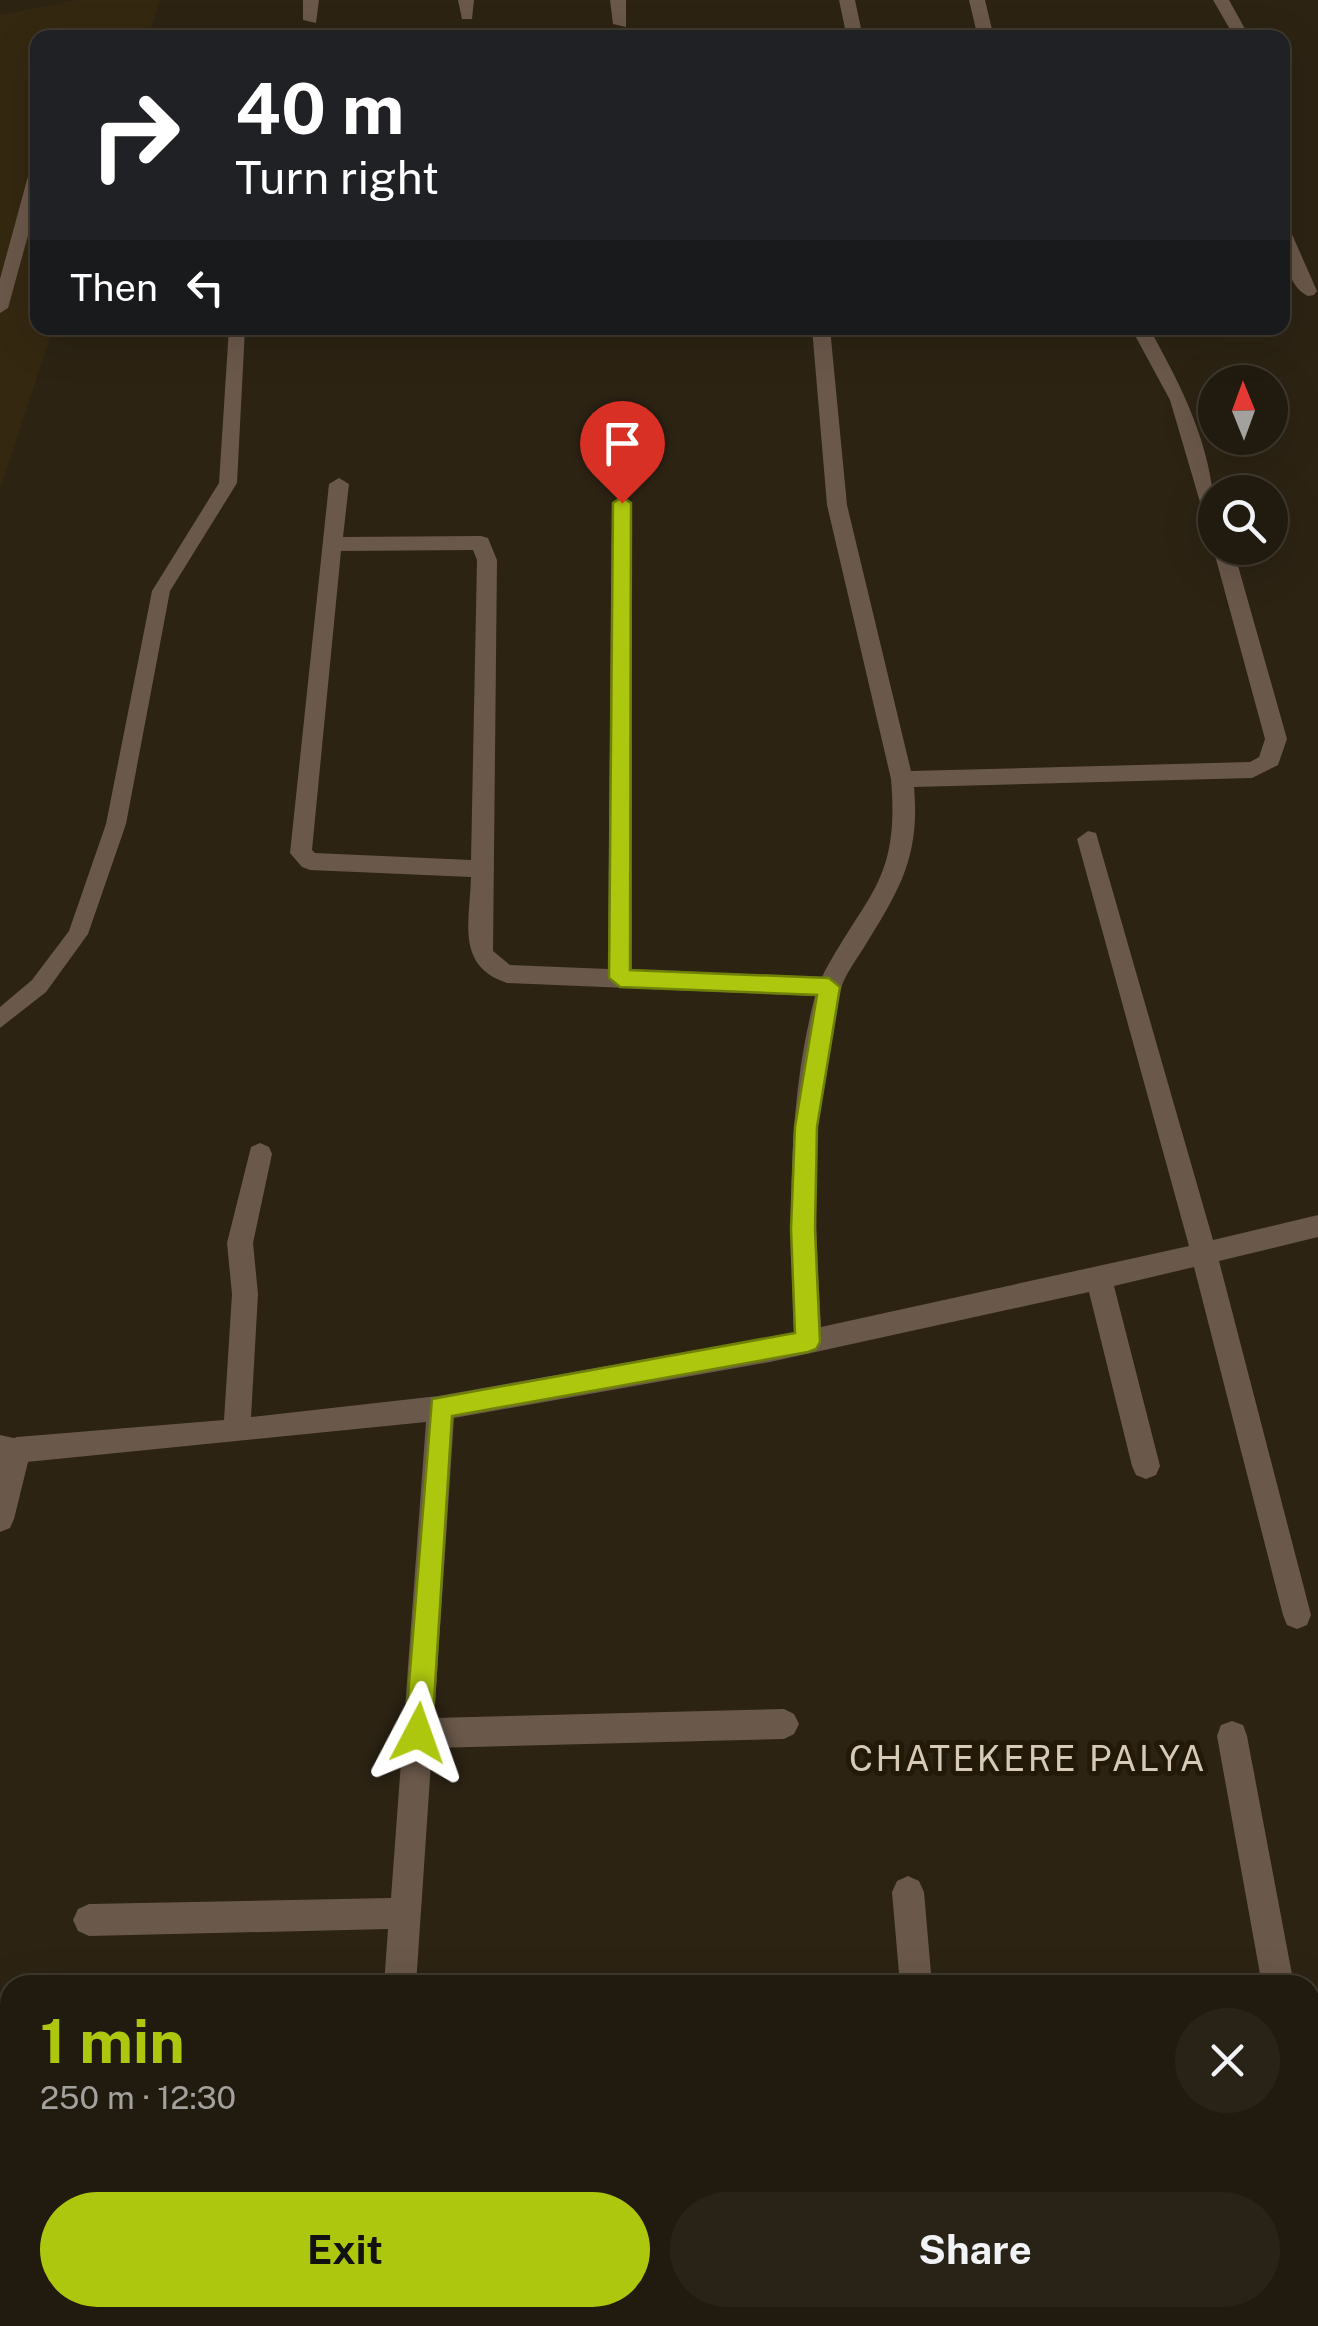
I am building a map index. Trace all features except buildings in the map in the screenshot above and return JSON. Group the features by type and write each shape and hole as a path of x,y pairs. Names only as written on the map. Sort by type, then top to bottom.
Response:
{"street":[{"path":"311,0 311,20"},
{"path":"618,0 620,24"},
{"path":"847,0 853,30"},
{"path":"977,0 984,30"},
{"path":"1221,0 1238,30"},
{"path":"1290,247 1313,291"},
{"path":"808,1342 803,1229 806,1127 829,987 896,875 906,846 902,779 837,505 821,335"},
{"path":"1144,335 1179,400 1202,475"},
{"path":"339,484 301,853 310,861 482,869"},
{"path":"620,978 622,503"},
{"path":"332,544 481,543 487,560 481,952 488,964 507,974 829,987"},
{"path":"902,779 1252,770 1268,764 1276,752 1276,740 1228,565"},
{"path":"1088,839 1204,1254 1297,1615"},
{"path":"237,1431 246,1294 240,1243 260,1154"},
{"path":"0,1519 9,1448 237,1431 441,1407 808,1342 1099,1280 1318,1226"},
{"path":"1099,1280 1146,1466"},
{"path":"401,1975 441,1407"},
{"path":"418,1733 784,1724"},
{"path":"1232,1736 1276,1975"},
{"path":"908,1892 915,1975"},
{"path":"89,1920 405,1912"}],"lane":[{"path":"0,308 30,198"},
{"path":"0,1019 39,986 78,934 104,861 116,824 162,591 228,484 238,335"}],"shaded area":[{"path":"77,0 160,0 150,30 30,30 30,335 51,335 0,490 0,15"}],"district":[{"name":"CHATEKERE PALYA","path":"1028,1758"}],"route":[{"path":"418,1733 441,1407 808,1342 803,1229 806,1127 829,987 620,978 622,503"}]}
